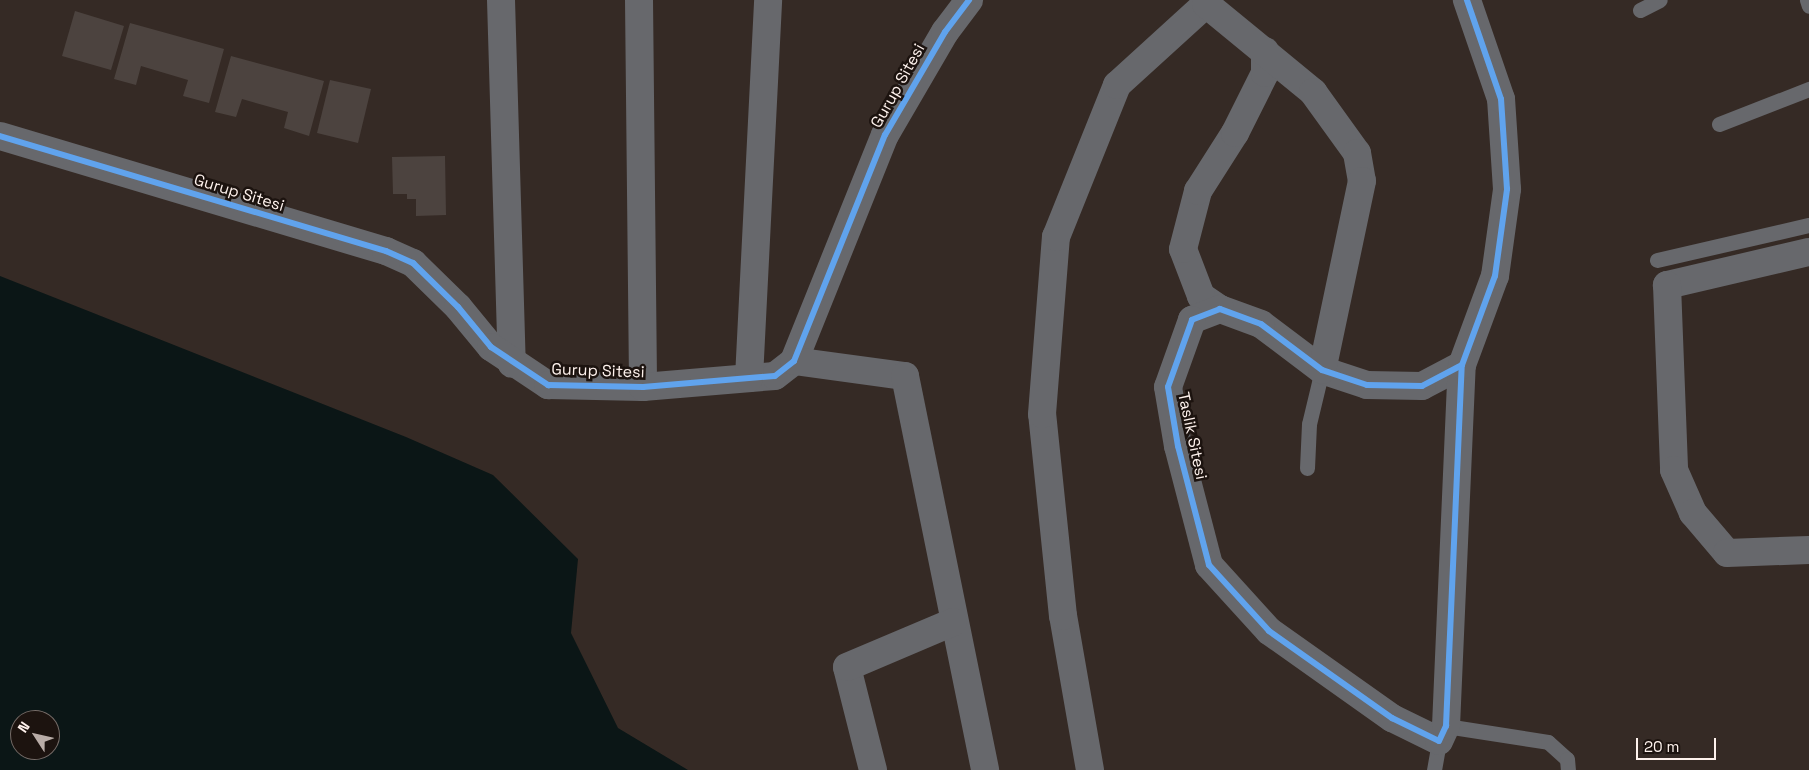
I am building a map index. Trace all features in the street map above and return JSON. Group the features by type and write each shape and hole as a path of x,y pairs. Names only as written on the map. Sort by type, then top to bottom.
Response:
{"street":[{"path":"501,0 512,364"},
{"path":"639,0 642,386"},
{"path":"748,378 768,0"},
{"name":"Gurup Sitesi","path":"0,136 386,251 413,263 458,308 491,346 512,364 548,385 642,386 775,376 794,361 885,135 945,32 969,0"},
{"path":"1443,733 1462,365 1495,276 1507,190 1501,100 1467,0"},
{"path":"1090,770 1063,616 1042,414 1056,238 1117,85 1206,4 1313,92 1357,153 1362,182 1322,370"},
{"path":"1265,51 1265,72 1235,133 1198,191 1183,249 1202,296 1220,309 1261,324 1322,370 1367,385 1422,386 1462,365"},
{"path":"1809,252 1667,285 1674,470 1693,513 1728,553 1809,550"},
{"name":"Taslik Sitesi","path":"1220,309 1192,320 1168,387 1178,446 1210,564 1269,631 1392,718 1443,733"},
{"path":"794,361 904,376 953,622 985,770"},
{"path":"873,770 847,667 953,622"}],"lane":[{"path":"1640,10 1660,0"},
{"path":"1807,0 1809,6"},
{"path":"1719,124 1809,89"},
{"path":"1657,260 1809,225"},
{"path":"1308,468 1309,424 1322,370"},
{"path":"1434,770 1443,733 1548,742 1567,759 1568,770"}],"shaded area":[{"path":"0,276 406,437 493,475 578,559 571,633 618,728 688,770 0,770"}],"building":[{"path":"75,11 124,26 111,70 62,56"},
{"path":"130,23 224,49 209,103 183,96 188,80 141,66 136,85 114,79"},
{"path":"231,56 324,81 309,136 284,128 288,112 242,99 236,117 215,112"},
{"path":"330,80 371,89 358,143 317,133"},
{"path":"445,156 446,215 416,216 416,199 407,199 407,194 393,194 392,157"}],"cycle path":[{"path":"0,136 386,251 413,263 458,307 491,347 548,385 643,387 775,376 794,361 885,135 945,32 969,0"},
{"path":"1462,365 1422,386 1367,385 1322,370 1261,324 1220,309 1192,320 1168,387 1178,446 1209,565 1269,631 1392,718 1439,741 1446,726 1462,365 1495,276 1507,189 1501,99 1467,0"}]}
